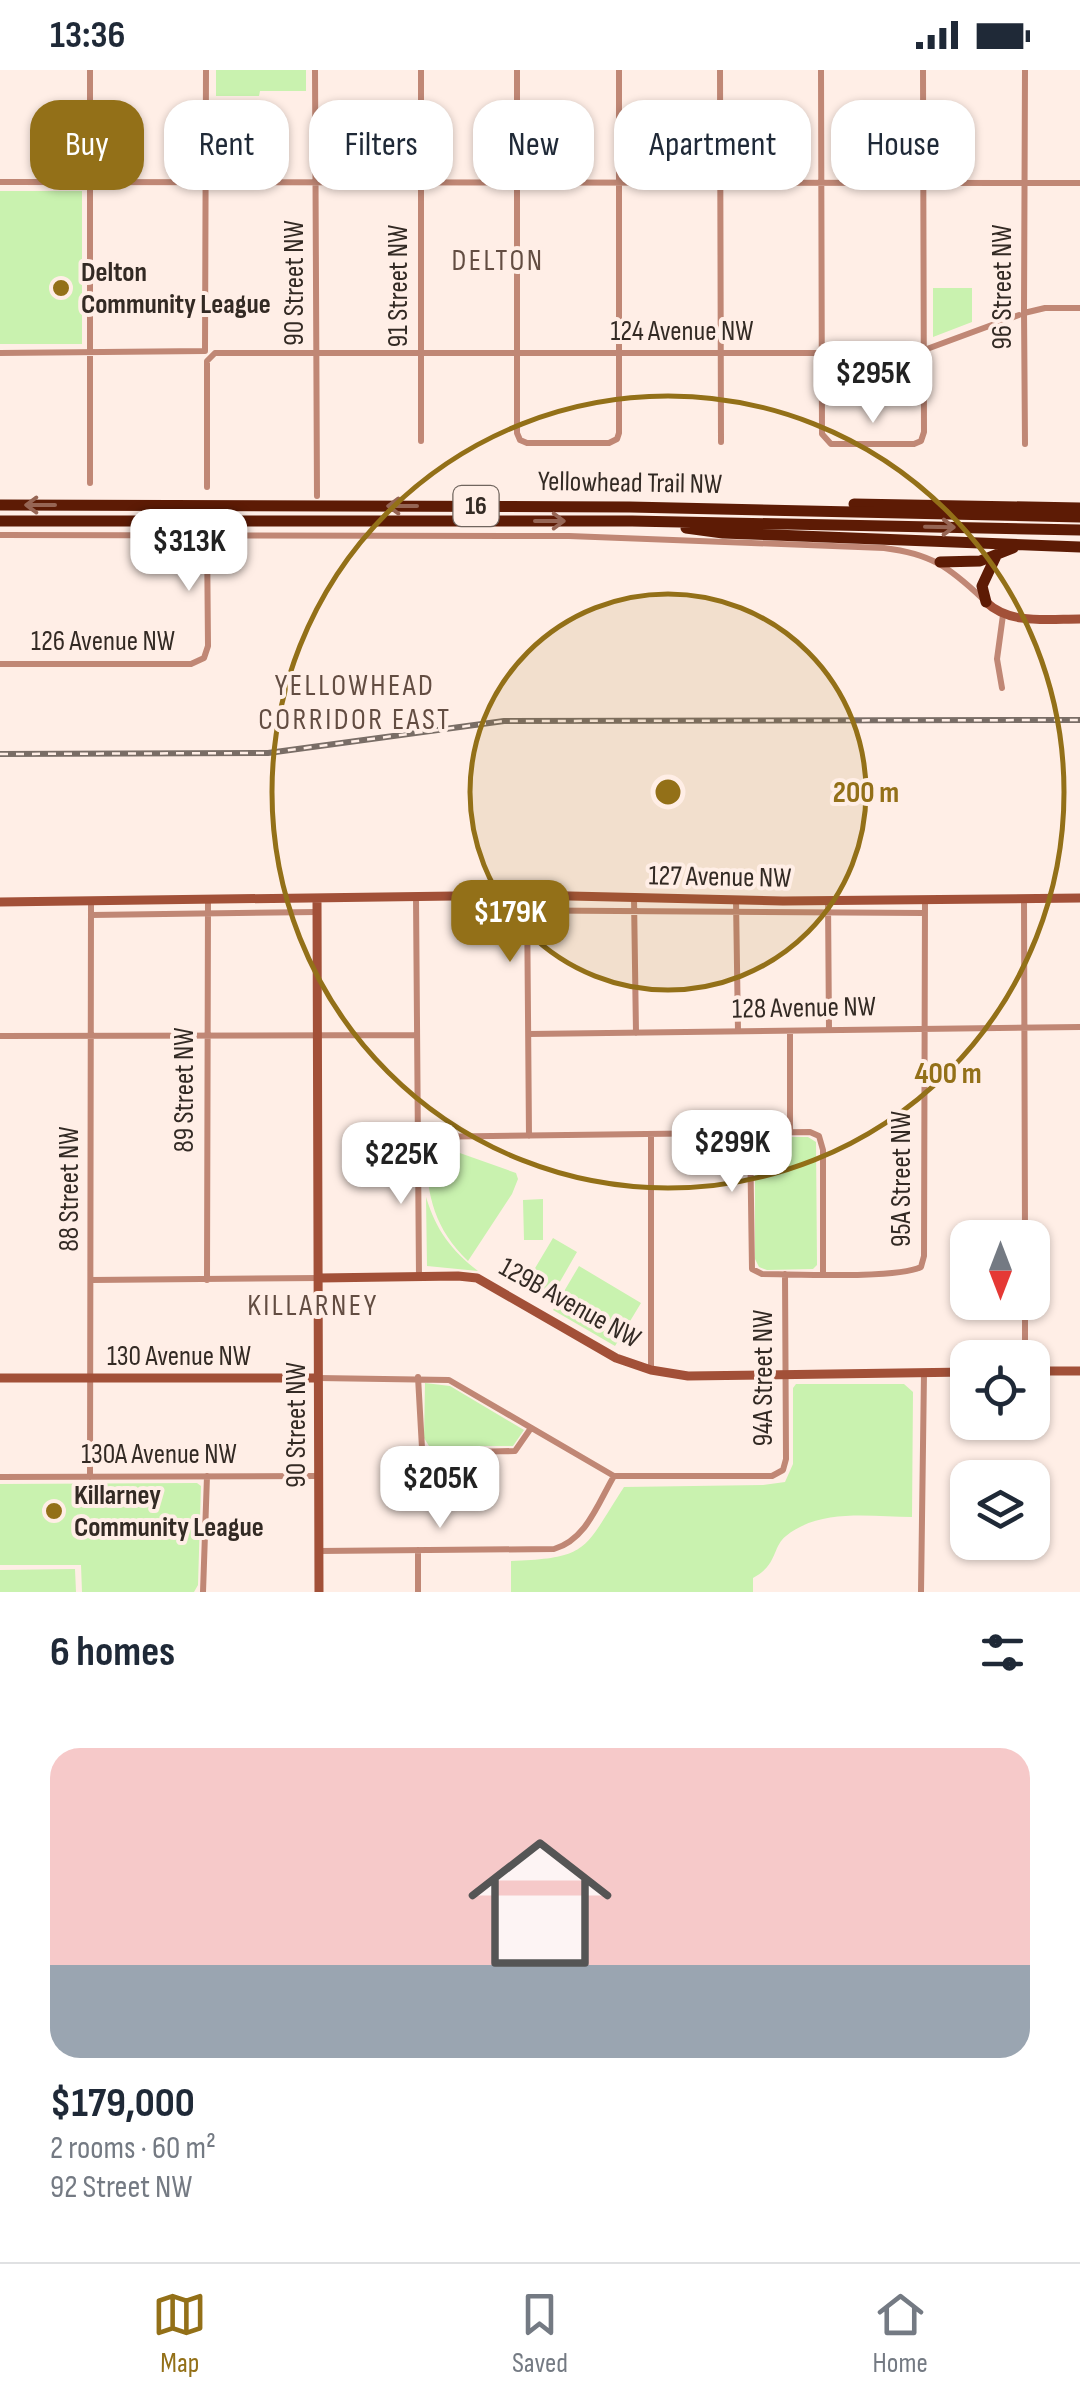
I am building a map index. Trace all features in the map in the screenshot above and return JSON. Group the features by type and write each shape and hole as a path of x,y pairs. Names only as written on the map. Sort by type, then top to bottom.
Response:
{"highway":[{"name":"Yellowhead Trail NW","path":"0,505 1079,510"},
{"name":"Yellowhead Trail NW","path":"0,521 632,521 1080,530"},
{"path":"632,521 723,533 1080,547"},
{"path":"940,562 980,561 1028,545"},
{"path":"986,602 984,577 998,553"}],"street":[{"path":"90,70 90,100"},
{"path":"206,70 206,100"},
{"name":"90 Street NW","path":"315,70 315,100"},
{"name":"91 Street NW","path":"421,70 421,100"},
{"path":"517,70 517,100"},
{"path":"619,70 619,100"},
{"path":"720,70 720,100"},
{"path":"821,70 824,440 845,444 921,441 922,190"},
{"path":"923,70 923,100"},
{"name":"96 Street NW","path":"1025,70 1022,312 1025,444"},
{"path":"0,182 30,182"},
{"path":"811,182 831,182"},
{"path":"975,183 1080,183"},
{"path":"90,190 90,482"},
{"path":"206,190 207,487"},
{"name":"90 Street NW","path":"316,190 317,496"},
{"name":"91 Street NW","path":"420,190 421,442"},
{"path":"517,190 520,440 527,443 609,443 617,439 618,190"},
{"path":"720,190 721,442"},
{"name":"124 Avenue NW","path":"0,353 922,351 1022,312 1080,308"},
{"name":"126 Avenue NW","path":"0,664 190,664 204,658 208,646 207,534"},
{"name":"Yellowhead Trail NW","path":"0,535 626,538 884,548 912,551 940,562 986,602"},
{"path":"986,602 1016,618 1080,619"},
{"path":"1002,688 997,659 1003,614"},
{"path":"527,896 530,1136"},
{"name":"127 Avenue NW","path":"0,902 527,896 736,900 1080,898"},
{"path":"416,897 419,1276"},
{"name":"90 Street NW","path":"317,898 319,1592"},
{"path":"634,898 636,1033"},
{"path":"1024,898 1025,1220"},
{"name":"89 Street NW","path":"207,1280 208,900"},
{"path":"736,900 738,1032"},
{"path":"828,900 829,1030"},
{"name":"95A Street NW","path":"822,1274 910,1272 921,1267 924,1256 924,900"},
{"name":"88 Street NW","path":"90,1477 91,901"},
{"name":"127 Avenue NW","path":"468,910 924,914"},
{"path":"91,915 317,912"},
{"name":"128 Avenue NW","path":"528,1034 1080,1026"},
{"path":"790,1031 790,1132"},
{"path":"0,1036 417,1035"},
{"path":"418,1137 810,1132 820,1136 822,1150 822,1274 762,1274 752,1270 750,1133"},
{"path":"651,1134 651,1370"},
{"name":"94A Street NW","path":"614,1476 772,1476 783,1470 785,1274"},
{"name":"129B Avenue NW","path":"91,1280 477,1278 596,1347 651,1370 688,1376 950,1372"},
{"path":"1050,1372 1080,1371"},
{"path":"920,1592 924,1373"},
{"name":"130 Avenue NW","path":"0,1378 449,1380 614,1476"},
{"path":"418,1378 419,1436 422,1448 432,1453 515,1451 532,1428"},
{"path":"203,1592 207,1476"},
{"name":"130A Avenue NW","path":"0,1477 318,1476"},
{"path":"318,1551 554,1549 583,1532 614,1476"},
{"path":"418,1550 418,1592"}],"green space":[{"path":"216,70 306,70 306,91 216,96"},
{"path":"0,191 82,191 82,344 0,344"},
{"path":"933,288 972,288 972,322 933,337"},
{"path":"760,1137 808,1137 816,1142 817,1265 813,1269 767,1270 759,1267 755,1259 755,1144"},
{"path":"440,1146 516,1173 518,1179 468,1261 440,1224 431,1198 426,1153"},
{"path":"426,1197 446,1238 478,1271 427,1266"},
{"path":"543,1199 543,1240 524,1240 523,1200"},
{"path":"553,1238 577,1252 550,1299 525,1285"},
{"path":"579,1266 641,1303 615,1346 553,1310"},
{"path":"425,1383 450,1386 524,1430 513,1446 429,1446 424,1438"},
{"path":"796,1384 904,1384 913,1392 912,1517 846,1516 799,1527 782,1540 767,1568 753,1578 753,1592 511,1592 511,1561 556,1557 582,1546 624,1487 785,1482 793,1464"},
{"path":"0,1484 201,1486 198,1585 194,1592 82,1592 81,1565 0,1565"},
{"path":"75,1569 76,1592 0,1592 0,1570"}],"railway":[{"path":"0,754 268,753 504,721 1080,720"}],"place":[{"name":"Delton Community League","path":"61,288"},
{"name":"Killarney Community League","path":"54,1511"}],"district":[{"name":"DELTON","path":"498,261"},
{"name":"YELLOWHEAD CORRIDOR EAST","path":"355,703"},
{"name":"KILLARNEY","path":"313,1306"}]}
